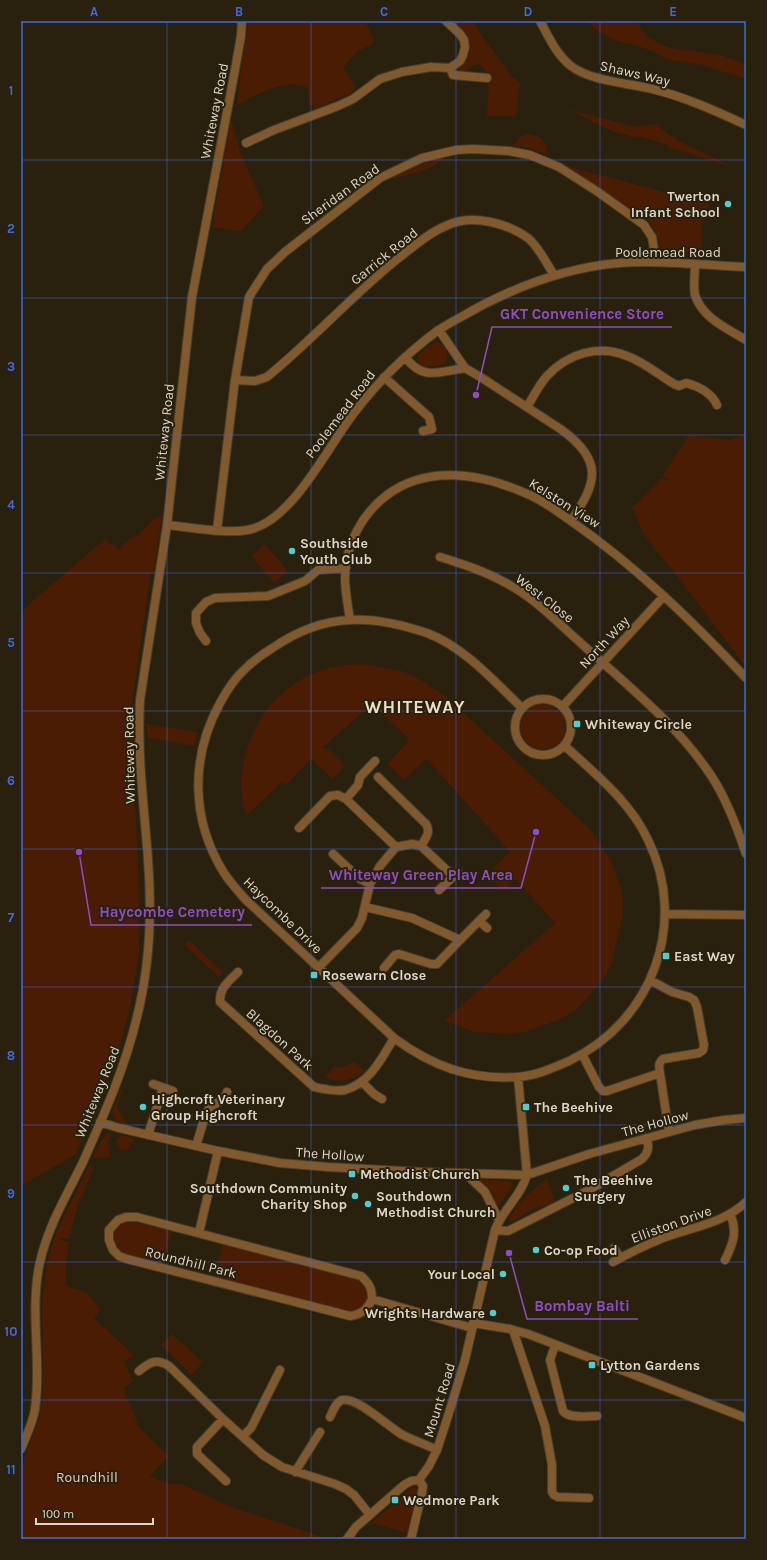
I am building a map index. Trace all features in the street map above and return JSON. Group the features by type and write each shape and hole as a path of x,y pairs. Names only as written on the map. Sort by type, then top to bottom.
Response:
{"street":[{"name":"Whiteway Road","path":"21,1449 35,1411 37,1346 35,1308 40,1263 52,1225 125,1064 138,1016 144,985 149,915 148,860 143,814 139,727 140,700 166,525 192,297 235,70 242,21"},
{"path":"246,142 273,126 338,106 353,99 380,79 402,72 431,67 450,68 460,61 465,47 464,40 460,34 446,21"},
{"name":"Shaws Way","path":"540,21 554,47 561,56 571,66 583,73 593,77 653,89 689,101 746,125"},
{"path":"450,68 453,75 487,78"},
{"name":"Sheridan Road","path":"217,530 235,380 250,297 267,269 285,252 380,178 422,158 456,150 474,149 509,151 530,155 545,160 559,168 598,192 644,225 652,237 656,262"},
{"name":"Garrick Road","path":"235,380 255,380 267,377 370,282 414,246 449,224 474,219 498,223 528,239 542,256 554,275"},
{"name":"Poolemead Road","path":"166,525 241,531 255,528 278,516 295,497 354,413 384,377 405,356 439,330 484,303 554,275 585,268 619,263 656,262 746,267"},
{"path":"695,264 695,295 702,307 719,324 746,340"},
{"path":"439,330 465,368 574,439 583,449 589,459 592,481 586,500 571,521"},
{"path":"526,407 545,378 563,362 582,353 596,350 627,355 674,384 679,386 686,383 698,387 711,395 717,405"},
{"path":"405,356 412,366 419,371 427,373 465,368"},
{"path":"384,377 429,417 432,429 423,431"},
{"name":"Kelston View","path":"350,620 345,578 349,550 354,537 369,512 396,489 410,482 445,474 462,476 502,484 526,493 571,521 619,556 664,596 746,678"},
{"name":"West Close","path":"440,557 479,569 514,587 538,605 672,726 693,750 712,777 729,809 746,854"},
{"path":"206,641 200,633 196,623 196,613 206,602 215,598 268,596 304,580 318,570 346,568"},
{"name":"North Way","path":"562,706 664,596"},
{"name":"Haycombe Drive","path":"522,708 470,660 442,641 428,634 402,625 373,620 350,620 311,629 284,640 263,654 242,671 224,695 212,718 205,736 198,783 201,817 215,855 224,873 245,899 394,1038 439,1066 455,1071 496,1077 518,1077 534,1074 582,1054 600,1042 632,1012 650,980 658,960 666,914 657,861 649,840 639,822 626,804 565,746"},
{"path":"539,699 554,701 562,706 569,716 572,726 570,737 565,746 548,755 536,755 525,748 518,741 515,727 517,716 522,708 529,702 539,699"},
{"path":"346,799 358,785 360,777 375,761"},
{"path":"378,777 426,824 429,829 428,834 421,846"},
{"path":"299,828 330,796 338,795 346,799 396,847"},
{"path":"319,968 357,928 362,918 370,884 380,866 396,847 412,844 421,846 456,874 439,890"},
{"path":"333,854 360,879 370,884"},
{"path":"333,867 340,860"},
{"path":"365,907 412,918 460,940"},
{"path":"384,968 395,955 400,954 431,964 437,964 486,914"},
{"path":"666,914 746,915"},
{"path":"479,921 487,928"},
{"name":"Blagdon Park","path":"238,972 221,989 219,994 220,1002 314,1087 329,1090 345,1090 362,1082 378,1065 394,1038"},
{"path":"650,980 672,992 694,1000 697,1007 704,1045 703,1050 699,1053 663,1059 660,1062 660,1073 669,1132"},
{"path":"582,1054 603,1091 607,1091 660,1073"},
{"path":"518,1077 527,1174"},
{"path":"362,1082 374,1094 382,1099"},
{"path":"153,1084 173,1091"},
{"path":"148,1135 163,1088"},
{"path":"196,1146 206,1113 210,1107 224,1099 227,1092"},
{"name":"The Hollow","path":"100,1122 119,1128 218,1151 262,1160 303,1166 422,1172 527,1174 589,1154 669,1132 717,1121 746,1118"},
{"path":"495,1230 508,1231 589,1190 642,1159 647,1154 649,1147 647,1138"},
{"path":"199,1233 218,1151"},
{"path":"465,1173 485,1192 498,1220"},
{"name":"Mount Road","path":"419,1480 429,1466 437,1450 465,1360 498,1220 524,1185 527,1174"},
{"name":"Elliston Drive","path":"614,1248 616,1260 662,1238 718,1221 746,1202"},
{"name":"Elliston Drive","path":"725,1260 735,1234 734,1223 730,1214"},
{"name":"Roundhill Park","path":"126,1217 137,1217 199,1233 361,1276 368,1283 372,1291 372,1299 370,1304 361,1313 350,1316 127,1259 119,1256 113,1250 108,1240 109,1230 118,1220 126,1217"},
{"path":"372,1299 473,1326 513,1330 528,1334 746,1418"},
{"path":"513,1330 545,1426 552,1465 552,1492 554,1496 558,1497 589,1498"},
{"path":"555,1345 550,1360 562,1411 569,1416 596,1416"},
{"path":"139,1371 149,1363 162,1362 169,1366 223,1419 263,1455 282,1467 346,1489 354,1495 370,1515"},
{"path":"242,1436 251,1428 280,1370"},
{"path":"330,1417 338,1403 343,1400 348,1400 372,1412 400,1433 437,1450"},
{"path":"223,1419 197,1447 197,1454 226,1481"},
{"path":"295,1472 320,1432"},
{"path":"347,1539 352,1531 404,1485 411,1480 419,1480 423,1486 411,1539"}],"green space":[{"path":"249,21 365,21 375,42 357,52 343,67 356,88 350,93 314,109 312,104 309,105 308,88 299,85 290,85 281,86 262,92 237,105"},
{"path":"452,21 474,21 477,28 509,73 520,83 516,116 487,116 488,83 484,68 479,65 472,66 464,73 456,70 464,62 469,53 469,44 467,39"},
{"path":"586,21 637,21 644,32 653,40 662,45 719,55 746,64 746,79 702,65 666,59 655,52 617,41 599,32"},
{"path":"567,109 633,126 658,124 663,130 681,142 733,167 668,147 667,144 614,132"},
{"path":"231,119 240,151 264,206 241,231 212,227"},
{"path":"527,134 535,135 545,142 547,146 546,154 528,148 513,146 519,138"},
{"path":"447,156 425,170 384,180 425,161"},
{"path":"570,167 709,204 701,229 701,255 668,254 660,248 658,237 654,228 643,216 633,208 627,207 569,169"},
{"path":"433,343 439,343 444,346 448,355 446,361 439,365 422,366 418,359 420,353"},
{"path":"689,435 729,440 746,435 746,667 645,536 632,508 661,478 670,480 662,476"},
{"path":"162,516 154,573 151,572 131,710 133,711 135,718 131,731 136,755 131,762 136,815 139,890 139,954 130,1007 119,1049 76,1154 21,1186 21,613 105,539 119,549 126,542 143,531 155,517"},
{"path":"265,544 288,571 274,583 251,556"},
{"path":"362,664 402,671 414,676 444,695 591,830 611,860 622,892 623,913 612,963 607,973 586,1000 574,1011 559,1020 525,1032 510,1034 475,1032 444,1021 555,923 516,879 504,891 487,875 510,852 429,761 426,759 404,780 387,764 408,742 408,738 374,706 370,706 322,748 328,749 345,766 333,779 311,759 286,785 282,782 246,816 242,800 241,787 243,766 253,733 261,718 283,693 297,682 318,671 343,665"},
{"path":"539,704 550,705 563,714 566,736 554,746 542,749 532,747 525,740 521,731 521,721 527,711"},
{"path":"145,724 198,732 194,746 149,738"},
{"path":"189,940 223,972 219,977 184,945"},
{"path":"355,1062 365,1071 351,1079 341,1081 325,1078 334,1066 340,1068"},
{"path":"121,1089 123,1090 117,1107 128,1126 117,1122 112,1112"},
{"path":"108,1133 111,1134 108,1144 111,1157 92,1158 101,1141"},
{"path":"122,1135 133,1138 134,1140 128,1149 122,1150 118,1145 117,1139"},
{"name":"Roundhill","path":"90,1164 94,1167 77,1209 69,1239 61,1238 60,1240 69,1242 66,1263 66,1286 86,1292 101,1310 94,1318 134,1355 124,1361 133,1381 124,1388 139,1427 169,1456 150,1476 170,1484 181,1484 234,1508 329,1539 21,1539 21,1467 39,1418 42,1401 42,1298 48,1260 55,1236 62,1220"},
{"path":"547,1178 555,1202 528,1211 514,1221 509,1222 510,1217 518,1205"},
{"path":"479,1180 509,1181 513,1184 513,1186 498,1206 496,1206 488,1189"},
{"path":"124,1221 131,1221 172,1231 162,1265 124,1254 115,1246 112,1238 113,1233 115,1229"},
{"path":"223,1243 358,1277 368,1292 367,1301 359,1309 347,1312 214,1278"},
{"path":"172,1334 203,1362 192,1375 161,1345"},
{"path":"412,1488 416,1488 419,1491 408,1533 371,1523"}],"place":[{"name":"Twerton Infant School","path":"728,204"},
{"name":"GKT Convenience Store","path":"476,395"},
{"name":"Southside Youth Club","path":"292,551"},
{"name":"Whiteway Circle","path":"577,724"},
{"name":"Whiteway Green Play Area","path":"536,832"},
{"name":"Haycombe Cemetery","path":"79,852"},
{"name":"East Way","path":"666,956"},
{"name":"Rosewarn Close","path":"314,975"},
{"name":"Highcroft Veterinary Group Highcroft","path":"143,1107"},
{"name":"The Beehive","path":"526,1107"},
{"name":"Methodist Church","path":"352,1174"},
{"name":"The Beehive Surgery","path":"566,1188"},
{"name":"Southdown Community Charity Shop","path":"355,1196"},
{"name":"Southdown Methodist Church","path":"368,1204"},
{"name":"Co-op Food","path":"536,1250"},
{"name":"Bombay Balti","path":"509,1253"},
{"name":"Your Local","path":"503,1274"},
{"name":"Wrights Hardware","path":"493,1313"},
{"name":"Lytton Gardens","path":"592,1365"},
{"name":"Wedmore Park","path":"395,1500"}],"district":[{"name":"WHITEWAY","path":"415,707"}]}
